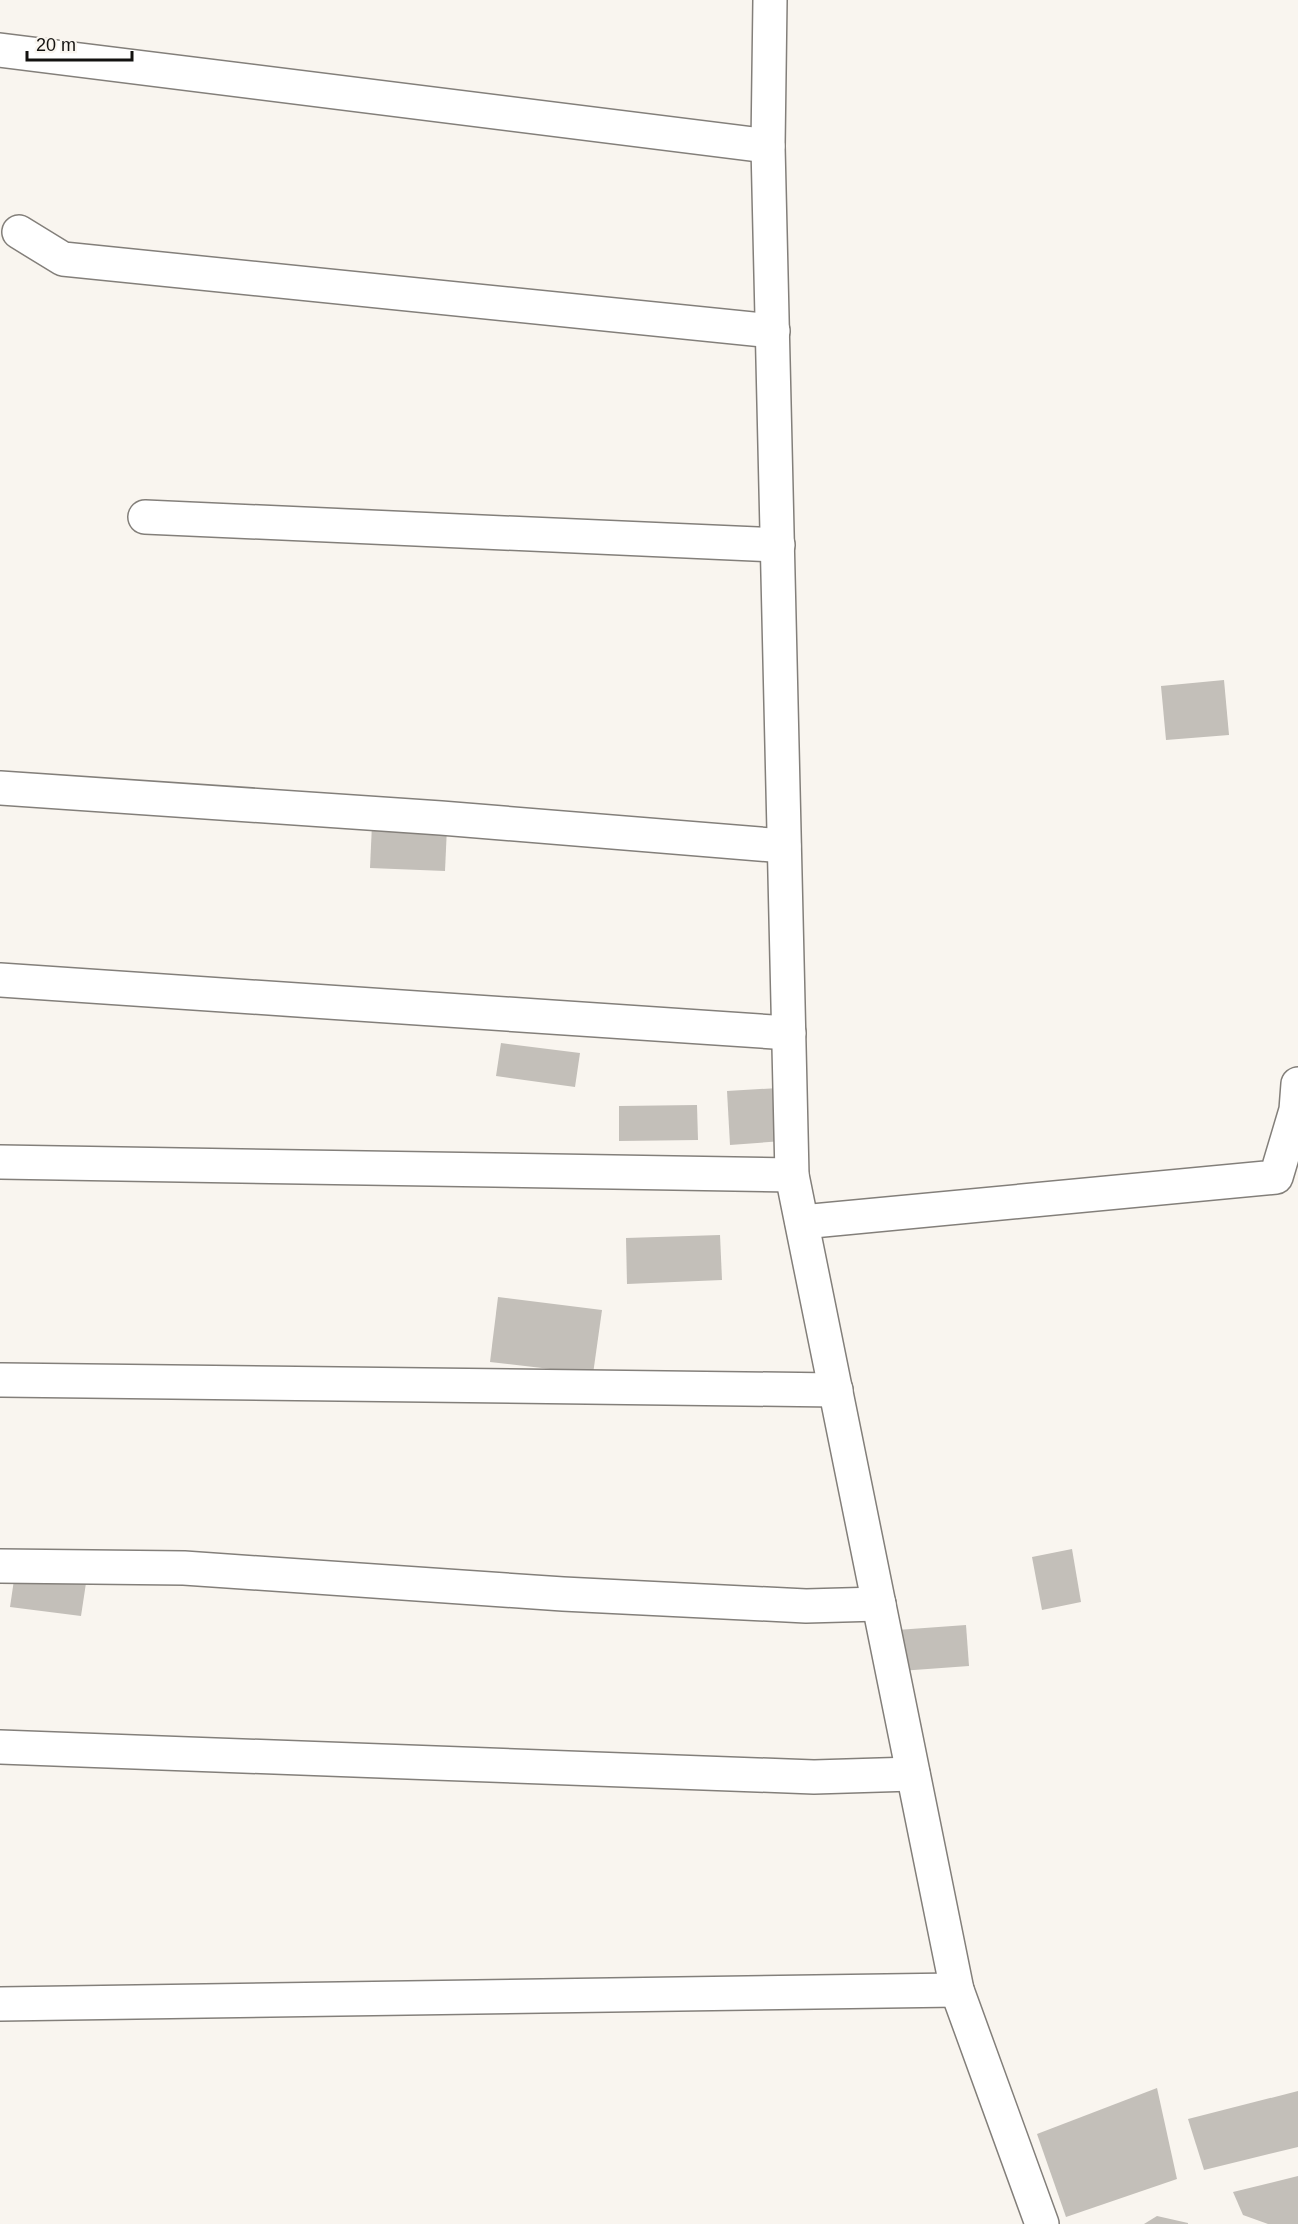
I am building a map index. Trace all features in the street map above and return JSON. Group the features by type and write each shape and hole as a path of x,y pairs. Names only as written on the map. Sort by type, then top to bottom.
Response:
{"street":[{"path":"770,0 768,146 792,1175 957,1990 1042,2224"},
{"path":"0,50 768,146"},
{"path":"20,232 63,259 773,331"},
{"path":"145,517 777,545"},
{"path":"0,788 441,818 784,846"},
{"path":"0,980 789,1033"},
{"path":"802,1221 1276,1177 1296,1110 1298,1084"},
{"path":"0,1162 792,1175"},
{"path":"2,1380 836,1390"},
{"path":"0,1566 184,1568 598,1596 806,1606 879,1604"},
{"path":"0,1747 802,1777 913,1774"},
{"path":"0,2004 957,1990"}],"building":[{"path":"1224,680 1229,735 1166,740 1161,686"},
{"path":"372,824 447,827 445,871 370,868"},
{"path":"501,1043 580,1053 575,1087 496,1076"},
{"path":"779,1088 783,1141 730,1145 727,1091"},
{"path":"697,1105 698,1140 619,1141 619,1106"},
{"path":"720,1235 722,1280 627,1284 626,1238"},
{"path":"498,1297 602,1310 593,1374 490,1362"},
{"path":"1072,1549 1081,1602 1042,1610 1032,1557"},
{"path":"15,1573 86,1583 81,1616 10,1607"},
{"path":"966,1625 969,1666 900,1671 897,1630"},
{"path":"1157,2088 1177,2179 1066,2217 1037,2134"},
{"path":"1298,2091 1298,2147 1204,2170 1188,2119"},
{"path":"1298,2176 1298,2224 1268,2224 1243,2215 1233,2192"},
{"path":"1157,2216 1188,2223 1188,2224 1144,2224"}]}
